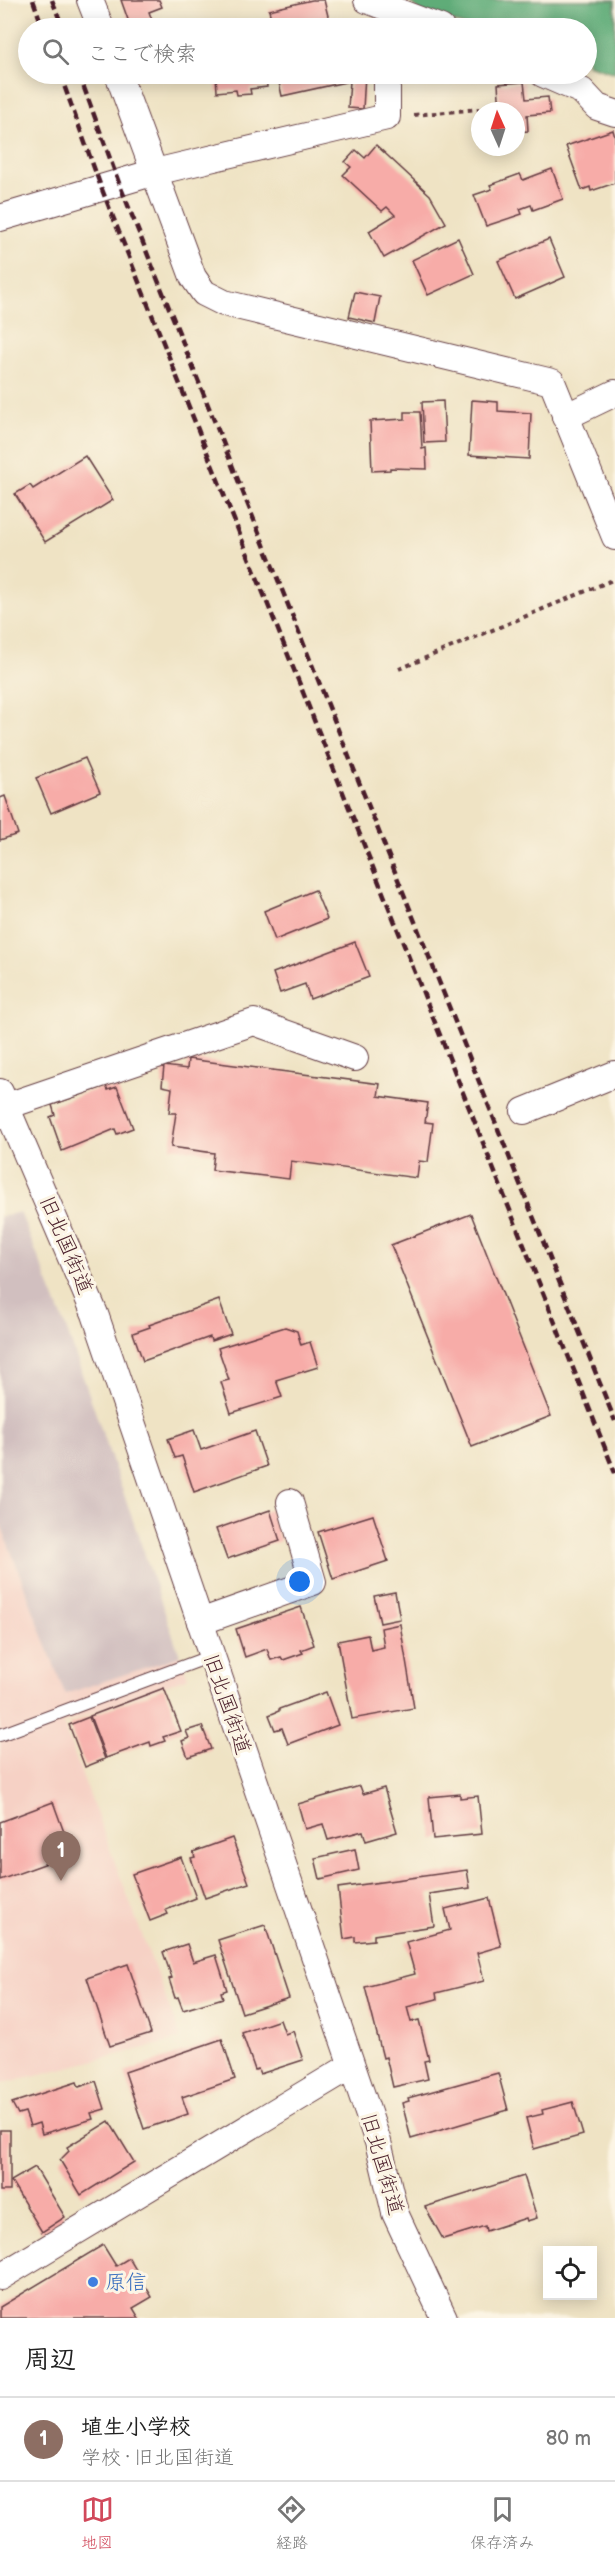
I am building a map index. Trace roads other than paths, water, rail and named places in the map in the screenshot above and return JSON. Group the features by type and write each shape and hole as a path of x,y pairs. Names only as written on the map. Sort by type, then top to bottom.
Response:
{"street":[{"path":"90,0 97,18"},
{"path":"379,12 402,18"},
{"path":"122,84 193,277 204,293 224,303 552,382 615,537"},
{"path":"0,218 155,172 387,117 387,84"},
{"path":"566,84 582,91 597,107 615,113"},
{"path":"565,417 615,393"},
{"path":"4,1099 254,1022 355,1058"},
{"path":"524,1111 615,1074"},
{"name":"旧北国街道","path":"4,1099 95,1314 378,2142 395,2213 444,2318"},
{"path":"200,1622 313,1582 290,1502"},
{"path":"0,2277 351,2066"}],"lane":[{"path":"0,1735 211,1656"}],"railway":[{"path":"33,0 39,18"},
{"path":"52,0 59,18"},
{"path":"64,84 101,187 615,1473"},
{"path":"83,84 119,183 615,1421"}],"place":[{"name":"埴生小学校","path":"61,1881"},
{"name":"原信","path":"93,2282"}]}
